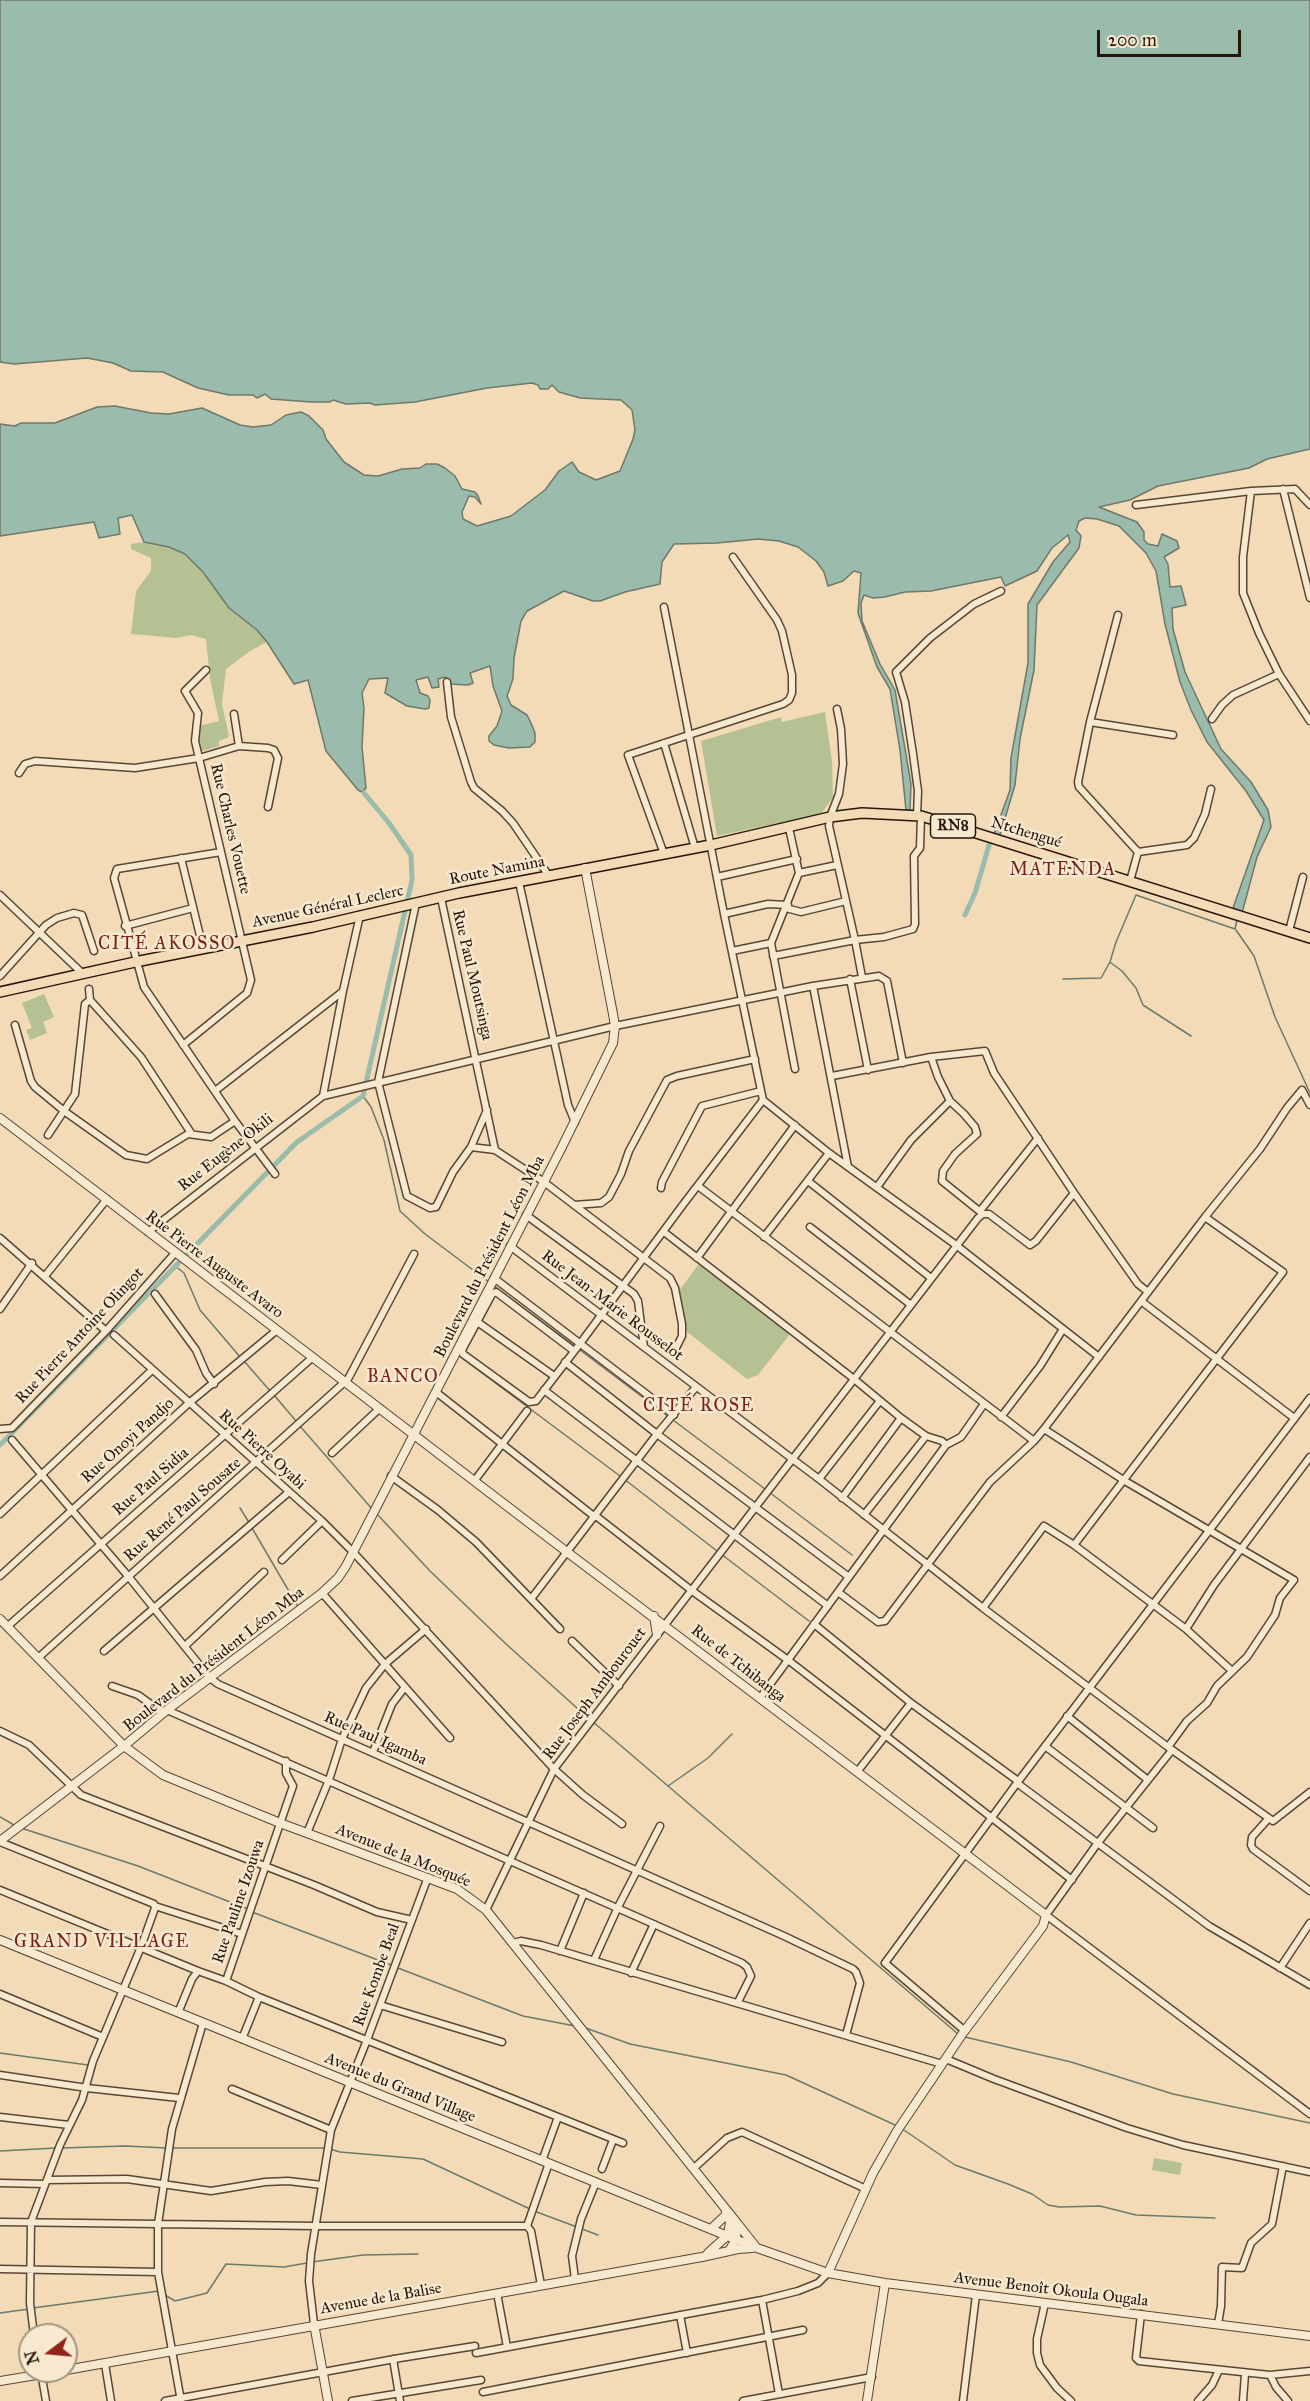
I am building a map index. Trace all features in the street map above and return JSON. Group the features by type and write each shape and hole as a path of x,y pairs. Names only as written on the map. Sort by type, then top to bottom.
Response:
{"main road":[{"name":"Ntchengué","path":"585,868 711,845 830,817 862,813 919,816 1310,938"},
{"name":"Route Namina","path":"414,903 585,868"},
{"name":"Avenue Général Leclerc","path":"0,992 414,903"}],"street":[{"path":"1283,489 1310,598"},
{"path":"1137,505 1251,491 1295,489 1310,505"},
{"path":"1251,491 1243,557 1243,593 1279,674 1310,721"},
{"path":"664,854 628,754 783,704 789,700 792,693 792,675 782,631 777,620 733,557"},
{"path":"773,956 855,940 884,937 914,927 914,856 920,848 918,791 905,702 896,672 930,638 974,604 1000,591"},
{"path":"664,607 763,1101 829,1153 956,1245 1099,1357"},
{"path":"1118,615 1090,722 1078,782 1079,787 1138,852"},
{"name":"Rue Charles Vouette","path":"183,1045 249,990 251,981 195,741 198,713 186,691 186,688 206,670"},
{"path":"1212,719 1233,695 1279,674"},
{"path":"447,682 451,717 474,788 513,823 549,876"},
{"path":"837,709 841,729 843,764 839,794 830,817 830,836 862,977"},
{"path":"234,714 239,746"},
{"path":"1090,722 1173,735"},
{"path":"664,743 695,848"},
{"path":"19,773 26,764 34,761 135,768 199,758 239,746 268,748 274,750 278,758 268,807"},
{"path":"1138,852 1187,845 1194,838 1205,814 1211,789"},
{"path":"789,828 799,873 771,943 795,1069"},
{"path":"221,852 117,869 114,878 125,926 144,987 235,1121 275,1174"},
{"path":"1130,881 1138,852"},
{"path":"181,858 203,948"},
{"path":"717,878 797,859"},
{"path":"799,873 837,866"},
{"name":"Boulevard du Président Léon Mba","path":"0,1842 165,1712 322,1593 338,1578 413,1432 476,1321 510,1246 575,1122 612,1043 615,1026 585,868"},
{"path":"1289,931 1303,877"},
{"path":"519,882 553,1041 568,1105 575,1122"},
{"path":"0,897 82,973"},
{"name":"Rue Paul Moutsinga","path":"441,897 495,1150"},
{"path":"724,914 768,904 801,912 846,901"},
{"path":"414,903 376,1083 405,1193 409,1198 430,1208 436,1207 453,1172 471,1147 487,1110"},
{"path":"125,926 193,908"},
{"path":"0,976 40,932 57,918 74,913 80,913 85,920 94,951"},
{"path":"360,915 342,991 323,1096 615,1026 813,986 879,976 887,981 903,1063"},
{"path":"732,951 771,943"},
{"path":"850,979 868,1070"},
{"path":"813,986 848,1167"},
{"path":"89,989 90,1000 141,1057 191,1133"},
{"path":"214,1091 342,991"},
{"path":"48,1135 75,1094 85,1004 90,1000"},
{"path":"15,1025 35,1088 126,1155 147,1159 191,1133 211,1137 235,1121"},
{"path":"832,1076 931,1057 985,1051 994,1073 1074,1193 1138,1284 1148,1292"},
{"path":"931,1057 943,1090 950,1101 975,1127 977,1134 948,1164 943,1171 942,1181 981,1213 989,1214 1030,1245 1036,1241 1074,1193"},
{"path":"574,1205 601,1203 609,1197 629,1152 667,1080 754,1059"},
{"path":"838,1592 881,1622 885,1621 990,1482 1044,1429 1205,1217 1260,1149 1302,1090 1310,1105"},
{"path":"662,1188 662,1182 702,1106 761,1091"},
{"name":"Rue Eugène Okili","path":"148,1232 323,1096"},
{"path":"672,1417 577,1347 498,1292 492,1294 462,1348 463,1354 529,1402 536,1401 554,1376 577,1347 763,1101"},
{"path":"877,1187 911,1140 950,1101"},
{"name":"Rue Pierre Auguste Avaro","path":"0,1118 413,1432"},
{"path":"697,1258 729,1211 795,1125"},
{"name":"Rue Joseph Ambourouet","path":"486,1910 512,1861 554,1769 1038,1138"},
{"path":"471,1147 495,1150 544,1182 670,1278 675,1288 682,1331 674,1352"},
{"path":"764,1237 829,1153"},
{"path":"808,1181 931,1278"},
{"path":"698,1186 1034,1441"},
{"path":"45,1276 107,1199"},
{"path":"526,1215 637,1298 644,1347"},
{"path":"1074,1545 1283,1272 1205,1217"},
{"path":"810,1227 911,1305"},
{"path":"664,1232 854,1379 900,1418 926,1436 942,1441 946,1445"},
{"path":"0,1238 32,1263 106,1330"},
{"name":"Rue Jean-Marie Rousselot","path":"510,1246 602,1313 696,1388 819,1479 983,1608 1170,1748 1269,1818"},
{"name":"Rue Pierre Antoine Olingot","path":"0,1429 12,1428 177,1254"},
{"name":"Rue René Paul Sousate","path":"38,1658 345,1382 356,1366 414,1254"},
{"path":"0,1309 32,1263"},
{"path":"493,1281 577,1347"},
{"path":"155,1294 196,1350 206,1373 214,1384"},
{"path":"1141,1301 1294,1418"},
{"path":"476,1321 554,1376"},
{"path":"1001,1417 1040,1366 1063,1329"},
{"name":"Rue Onoyi Pandjo","path":"0,1576 189,1403 277,1330"},
{"name":"Rue Pierre Oyabi","path":"114,1335 322,1521 426,1629 554,1769 583,1795 622,1824"},
{"name":"Rue Paul Sidia","path":"8,1626 313,1357"},
{"path":"565,1362 657,1434 849,1577"},
{"path":"0,1514 152,1370"},
{"path":"531,1599 626,1478 657,1434 696,1388"},
{"path":"544,1390 828,1606"},
{"path":"436,1392 501,1445 788,1660 1072,1880"},
{"path":"962,2034 885,1963 1017,1782 1310,1398"},
{"path":"819,1479 879,1402"},
{"path":"760,1698 946,1445 961,1437 984,1404"},
{"path":"332,1453 380,1408"},
{"path":"475,1480 527,1411"},
{"path":"842,1498 900,1418"},
{"path":"165,2401 181,2400 393,2359 507,2347 762,2300 798,2291 818,2283 828,2273 888,2144 962,2034 1043,1926 1046,1915 1097,1844 1148,1780 1180,1730 1207,1703 1217,1686 1247,1657 1275,1615 1280,1598 1294,1580 1044,1429"},
{"name":"Rue de Tchibanga","path":"413,1432 567,1552 966,1852 1046,1915"},
{"path":"864,1515 926,1436"},
{"path":"12,1440 128,1576 210,1678"},
{"path":"1186,1629 1214,1585 1310,1457"},
{"path":"391,1476 438,1510 476,1542 560,1629"},
{"path":"104,1651 289,1492"},
{"path":"282,1560 322,1521"},
{"path":"983,1608 1044,1526 1074,1545 1186,1629 1232,1671"},
{"path":"185,1646 264,1572"},
{"path":"322,1593 450,1738"},
{"path":"654,1616 657,1635"},
{"name":"Avenue de la Mosquée","path":"0,1619 124,1746 173,1780 280,1823 457,1889 486,1910 757,2248"},
{"path":"814,1624 911,1703 1209,1926 1310,1984"},
{"path":"307,1833 329,1780 342,1738 366,1688 385,1664 426,1629"},
{"path":"572,1641 618,1686"},
{"name":"Rue Paul Igamba","path":"210,1678 218,1684 853,1968 860,1983 846,2035"},
{"path":"112,1686 138,1695 165,1712 286,1761 747,1967 751,1976 738,2002"},
{"path":"373,1752 392,1704 405,1687"},
{"path":"857,1772 911,1703"},
{"path":"1067,1716 1148,1780"},
{"path":"0,1731 29,1745 81,1795 265,1865 377,1912 412,1920"},
{"path":"1045,1746 1153,1828"},
{"name":"Rue Pauline Izouwa","path":"286,1761 286,1773 294,1786 226,1981 259,1997 623,2143"},
{"path":"1310,1792 1273,1821 1269,1818 1252,1837 1251,1845 1253,1849 1310,1891"},
{"path":"594,1960 636,1870 660,1826"},
{"path":"0,1842 155,1906 242,1934"},
{"name":"Rue Kombe Beal","path":"314,2324 309,2281 331,2130 428,1877"},
{"path":"0,1890 226,1981"},
{"path":"560,1951 584,1893"},
{"path":"32,2323 30,2303 31,2222 58,2148 87,2088 93,2061 141,1947 155,1906"},
{"path":"1046,1915 1310,2114"},
{"path":"1280,1968 1310,1923"},
{"path":"631,1973 654,1924"},
{"name":"Avenue du Grand Village","path":"0,1940 791,2262"},
{"path":"513,1943 528,1942 594,1960 631,1973 944,2061 1127,2128 1183,2145 1310,2172"},
{"path":"178,2013 192,1979 198,1971"},
{"path":"0,1994 103,2037"},
{"path":"242,2039 259,1997"},
{"path":"380,2005 462,2032 502,2042"},
{"path":"181,2400 158,2272 158,2224 179,2098 203,2023"},
{"path":"0,2075 87,2088 179,2098"},
{"path":"232,2089 331,2130"},
{"path":"0,2117 69,2125"},
{"path":"527,2226 558,2117"},
{"path":"694,2168 727,2139 742,2132 866,2189"},
{"path":"602,2169 613,2140"},
{"path":"1218,2325 1222,2267 1242,2268 1251,2243 1272,2224 1283,2166"},
{"path":"0,2182 108,2178 212,2190 265,2182 288,2181 322,2185"},
{"path":"575,2279 572,2256 581,2219 596,2182"},
{"path":"714,2249 713,2230 726,2210"},
{"path":"702,2257 728,2235 730,2226 726,2210"},
{"path":"0,2222 527,2226"},
{"path":"729,2251 736,2239 737,2223"},
{"path":"527,2226 531,2231 541,2285"},
{"name":"Avenue de la Balise","path":"78,2368 314,2324 757,2248"},
{"name":"Avenue Benoît Okoula Ougala","path":"791,2262 828,2273 885,2283 1310,2336"},
{"path":"0,2269 55,2268 158,2272"},
{"path":"867,2401 885,2283"},
{"path":"497,2293 507,2347"},
{"path":"963,2401 976,2295"},
{"path":"762,2300 779,2394"},
{"path":"1045,2303 1037,2339 1040,2365 1057,2388 1071,2401"},
{"path":"1141,2314 1136,2358 1139,2361 1245,2374 1270,2375 1310,2371"},
{"path":"680,2315 687,2353"},
{"path":"314,2324 328,2401"},
{"path":"483,2392 803,2330"},
{"path":"393,2359 400,2401"},
{"path":"105,2364 111,2401"},
{"path":"1198,2401 1212,2385 1219,2370"},
{"path":"1243,2401 1245,2374"},
{"path":"1270,2375 1276,2387 1288,2401"},
{"path":"0,2381 18,2377"},
{"path":"743,2401 872,2377"},
{"path":"352,2401 481,2380"},
{"path":"43,2383 46,2401"}],"green space":[{"path":"144,542 169,547 185,554 203,572 229,608 257,630 267,642 250,651 226,669 222,704 229,737 219,741 219,746 196,753 194,727 219,721 210,679 206,639 191,635 177,638 131,634 136,591 151,571 151,558 131,549 131,544"},
{"path":"825,712 832,761 833,797 821,814 717,836 701,741 781,717 782,722"},
{"path":"44,994 54,1017 43,1022 47,1033 30,1040 26,1030 32,1028 22,1003"},
{"path":"699,1264 790,1334 758,1375 747,1379 686,1331 678,1292"},
{"path":"1154,2158 1182,2163 1180,2175 1152,2170"}],"shaded area":[{"path":"0,0 1310,0 1310,449 1267,459 1249,468 1158,486 1130,500 1099,507 1137,522 1148,544 1158,546 1162,534 1177,541 1179,548 1164,557 1168,564 1170,587 1181,586 1186,605 1172,608 1173,629 1185,672 1221,749 1251,782 1268,810 1271,827 1257,857 1242,913 1233,908 1264,820 1246,791 1207,742 1191,710 1180,682 1165,624 1156,571 1146,553 1119,526 1097,519 1085,518 1079,521 1076,530 1081,536 1079,548 1037,605 1034,670 1020,739 1015,785 1000,835 994,834 1010,790 1011,758 1028,663 1028,604 1053,562 1070,542 1068,535 1052,548 1037,571 1005,586 1001,577 931,591 905,592 873,598 864,595 861,603 862,621 880,664 895,690 911,784 910,810 906,810 900,750 890,689 877,667 858,613 861,573 854,571 843,581 828,586 824,572 816,561 798,547 779,541 758,539 674,544 662,562 660,584 625,592 600,601 593,601 564,591 527,611 521,621 514,658 513,679 507,696 511,705 527,715 531,723 535,733 535,742 530,747 509,748 494,745 489,741 489,736 497,726 502,711 493,686 490,666 470,673 473,683 468,685 451,684 445,677 438,679 439,687 432,688 428,677 416,680 420,693 428,696 430,700 429,708 425,709 407,706 385,693 388,678 369,679 362,693 364,708 362,747 366,788 362,792 326,751 308,680 294,684 267,642 257,630 229,608 203,572 185,554 169,547 144,542 132,515 118,518 120,534 99,538 94,522 0,536 0,424 15,426 21,423 55,423 97,407 115,406 169,414 202,408 240,425 253,427 271,425 286,415 301,412 309,416 323,430 326,439 344,462 364,475 378,476 402,469 420,468 426,464 437,464 445,468 455,476 462,489 475,492 478,496 481,504 475,497 469,496 462,512 463,519 477,526 511,516 545,490 559,471 572,462 579,472 596,480 620,471 635,430 632,410 621,400 580,398 559,392 552,385 548,389 540,389 538,385 532,383 487,388 415,402 375,405 370,403 346,404 333,400 311,402 271,399 265,394 257,398 253,395 229,395 198,388 163,372 131,371 113,363 87,358 14,364 0,362"}],"waterway":[{"path":"0,1445 297,1142 363,1096 412,880 411,855 364,793"},
{"path":"965,915 975,893 990,842"},
{"path":"1063,979 1101,978 1110,962 1136,895 1235,929 1237,920"},
{"path":"1236,930 1254,956 1275,1017 1310,1093"},
{"path":"1111,963 1122,971 1136,988 1143,1005 1191,1036"},
{"path":"363,1096 371,1107 384,1140 400,1211 425,1234 489,1282"},
{"path":"175,1266 184,1273 200,1310 241,1358"},
{"path":"493,1285 576,1347"},
{"path":"580,1350 669,1417"},
{"path":"458,1355 620,1476"},
{"path":"244,1361 271,1392"},
{"path":"274,1395 296,1421"},
{"path":"673,1420 765,1489"},
{"path":"299,1425 373,1510"},
{"path":"624,1479 717,1551"},
{"path":"769,1492 852,1555"},
{"path":"240,1508 250,1524"},
{"path":"376,1513 430,1571 588,1718"},
{"path":"252,1528 297,1605"},
{"path":"721,1554 809,1621"},
{"path":"592,1721 958,2034"},
{"path":"668,1786 708,1758 732,1734"},
{"path":"0,1817 14,1825"},
{"path":"21,1828 138,1866 248,1909"},
{"path":"252,1912 391,1965"},
{"path":"398,1968 523,2016 575,2026"},
{"path":"583,2027 630,2044 786,2075 895,2125"},
{"path":"965,2037 1071,2062 1173,2094 1310,2123"},
{"path":"0,2053 88,2065"},
{"path":"901,2128 955,2165 1032,2194 1048,2205 1100,2206 1136,2215 1215,2218"},
{"path":"61,2148 125,2146 167,2148"},
{"path":"0,2151 56,2148"},
{"path":"172,2148 326,2148"},
{"path":"330,2149 340,2152 423,2159 530,2209"},
{"path":"534,2211 577,2227"},
{"path":"582,2229 598,2235"},
{"path":"312,2262 363,2255 418,2254"},
{"path":"165,2295 175,2301 207,2293 226,2264 284,2267 307,2263"},
{"path":"33,2308 159,2291"},
{"path":"0,2313 29,2309"}],"district":[{"name":"MATENDA","path":"1063,871"},
{"name":"CITÉ AKOSSO","path":"167,945"},
{"name":"BANCO","path":"403,1378"},
{"name":"CITÉ ROSE","path":"699,1407"},
{"name":"GRAND VILLAGE","path":"102,1943"}]}
